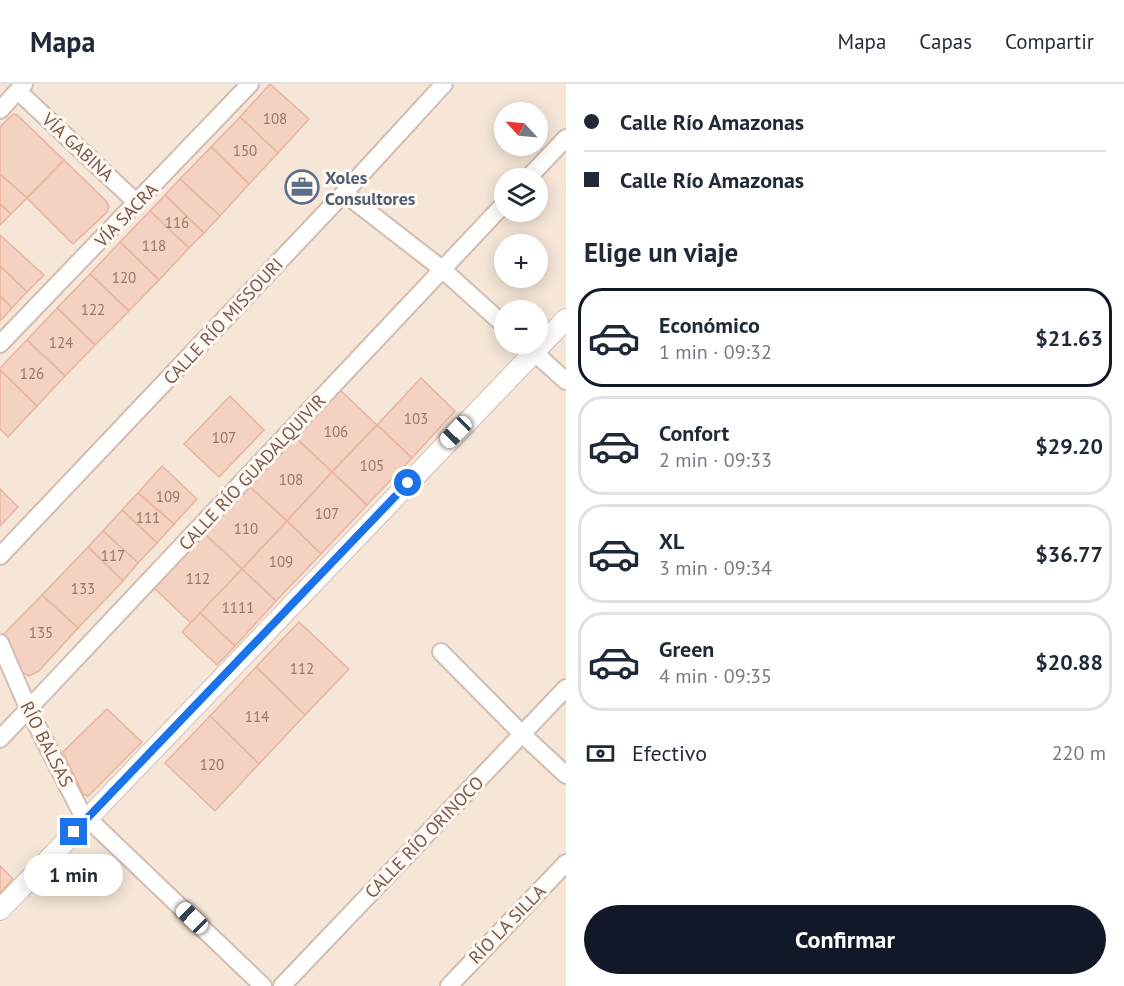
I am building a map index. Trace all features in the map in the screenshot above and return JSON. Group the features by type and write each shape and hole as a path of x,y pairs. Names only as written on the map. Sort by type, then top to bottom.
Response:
{"street":[{"name":"VÍA SACRA","path":"0,344 250,84"},
{"name":"CALLE RÍO MISSOURI","path":"0,556 344,193 444,84"},
{"name":"VÍA GABINA","path":"21,88 137,203"},
{"path":"0,110 21,88"},
{"path":"538,168 566,138"},
{"path":"344,193 442,270 494,316"},
{"name":"CALLE RÍO GUADALQUIVIR","path":"0,740 494,215"},
{"path":"548,333 566,319"},
{"path":"0,910 523,354"},
{"path":"537,354 566,381"},
{"name":"RÍO BALSAS","path":"0,643 29,710 81,812 263,986"},
{"path":"441,652 566,775"},
{"name":"CALLE RÍO ORINOCO","path":"282,986 566,688"},
{"name":"RÍO LA SILLA","path":"449,986 566,863"}],"shaded area":[{"path":"0,84 566,84 566,986 0,986"}],"building":[{"path":"270,84 309,119 278,153 240,117"},
{"path":"13,114 17,115 64,160 27,198 0,174 0,127"},
{"path":"240,117 278,153 249,184 211,147"},
{"path":"211,147 249,184 220,216 180,179"},
{"path":"64,160 109,206 107,212 73,244 27,198"},
{"path":"0,174 27,198 11,214 0,204"},
{"path":"180,179 220,216 204,233 165,195"},
{"path":"165,195 204,233 189,248 150,211"},
{"path":"0,204 11,214 0,225"},
{"path":"150,211 189,248 159,280 120,242"},
{"path":"0,235 44,275 27,292 0,266"},
{"path":"120,242 159,280 129,311 90,274"},
{"path":"0,266 27,292 12,308 0,296"},
{"path":"90,274 129,311 95,345 57,308"},
{"path":"0,296 12,308 0,321"},
{"path":"57,308 95,345 65,376 27,340"},
{"path":"27,340 65,376 37,406 0,370"},
{"path":"0,370 37,406 8,437 0,429"},
{"path":"421,378 455,411 412,458 377,425"},
{"path":"340,390 377,425 332,472 295,437"},
{"path":"230,396 264,430 219,477 184,444"},
{"path":"377,425 412,458 367,505 332,472"},
{"path":"295,437 332,472 287,521 249,486"},
{"path":"162,466 197,499 174,524 138,493"},
{"path":"332,472 367,505 321,554 287,521"},
{"path":"249,486 287,521 242,569 205,534"},
{"path":"0,489 18,507 0,526"},
{"path":"138,493 174,524 157,543 122,510"},
{"path":"122,510 157,543 138,563 103,531"},
{"path":"287,521 321,554 276,601 242,569"},
{"path":"103,531 138,563 123,581 88,547"},
{"path":"205,534 242,569 191,623 154,588"},
{"path":"88,547 123,581 78,628 42,595"},
{"path":"242,569 276,601 235,646 200,613"},
{"path":"42,595 78,628 39,671 29,676 18,670 3,635"},
{"path":"200,613 235,646 217,665 182,632"},
{"path":"299,622 349,669 305,715 256,667"},
{"path":"256,667 305,715 259,764 210,716"},
{"path":"107,709 142,742 88,796 83,794 63,752"},
{"path":"210,716 259,764 215,811 165,763"},
{"path":"0,866 13,879 0,893"}],"place":[{"name":"Xoles Consultores","path":"302,187"}],"route":[{"path":"74,832 408,483"}]}
